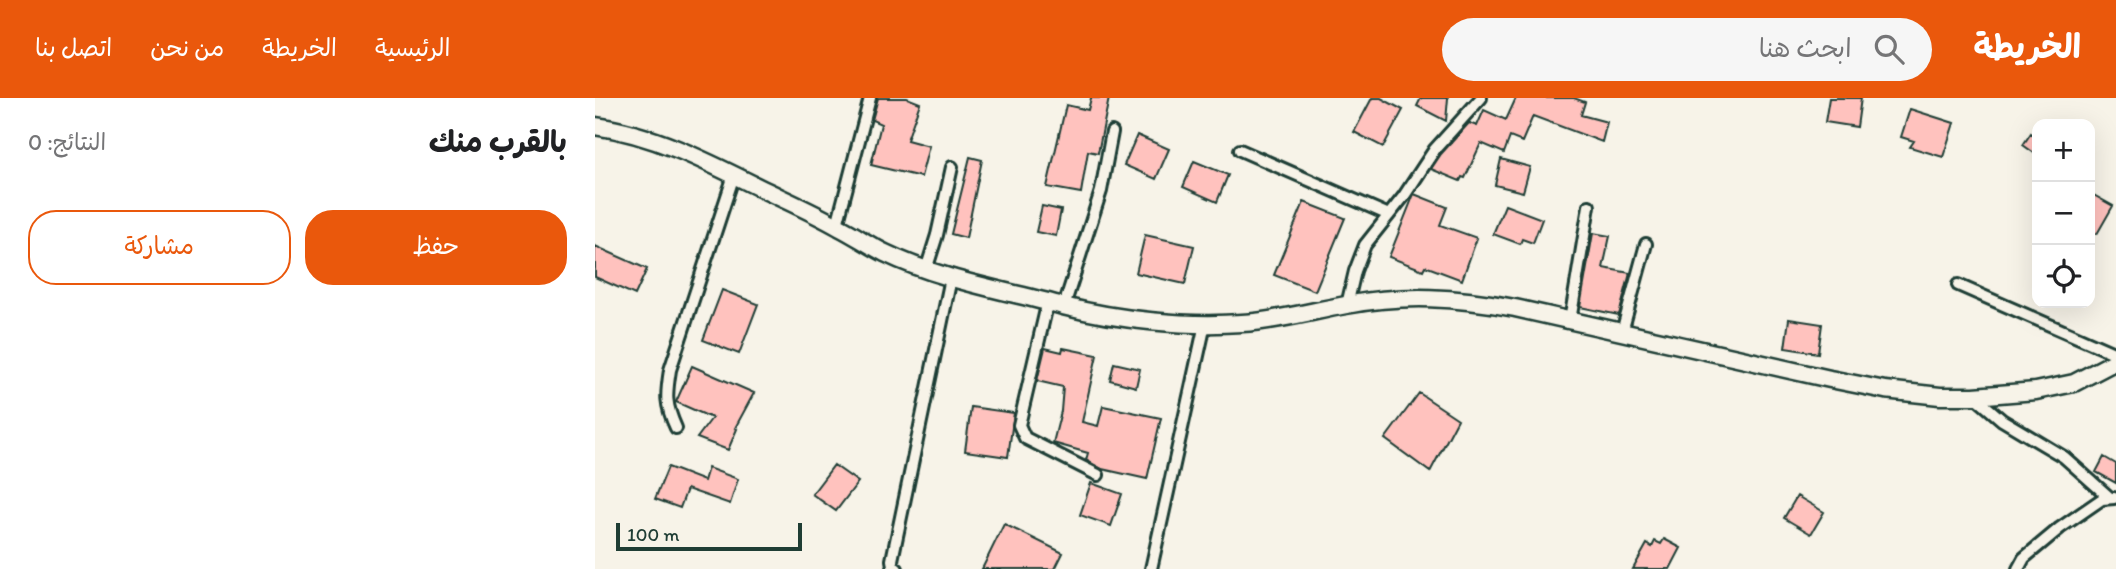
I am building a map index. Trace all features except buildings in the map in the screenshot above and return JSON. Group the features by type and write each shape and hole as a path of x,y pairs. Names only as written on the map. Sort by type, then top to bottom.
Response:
{"street":[{"path":"837,225 870,98"},
{"path":"1347,304 1365,245 1435,149 1481,98"},
{"path":"595,126 680,149 837,225 884,253 926,270 1056,304 1123,317 1205,324 1267,320 1347,304 1413,296 1467,299 1830,379 1885,390 1940,396 2036,391 2074,383 2116,361"},
{"path":"1098,475 1025,438 1019,425 1056,304 1101,191 1112,132"},
{"path":"1240,150 1389,215"},
{"path":"926,270 952,167"},
{"path":"676,428 666,397 670,370 734,175"},
{"path":"1570,321 1589,206"},
{"path":"1622,332 1646,244"},
{"path":"897,569 892,560 951,278"},
{"path":"1958,285 2116,354"},
{"path":"1151,569 1205,324"},
{"path":"1974,396 2002,420 2064,457 2112,497"},
{"path":"2018,569 2024,558 2060,528 2102,499 2112,497"}]}
